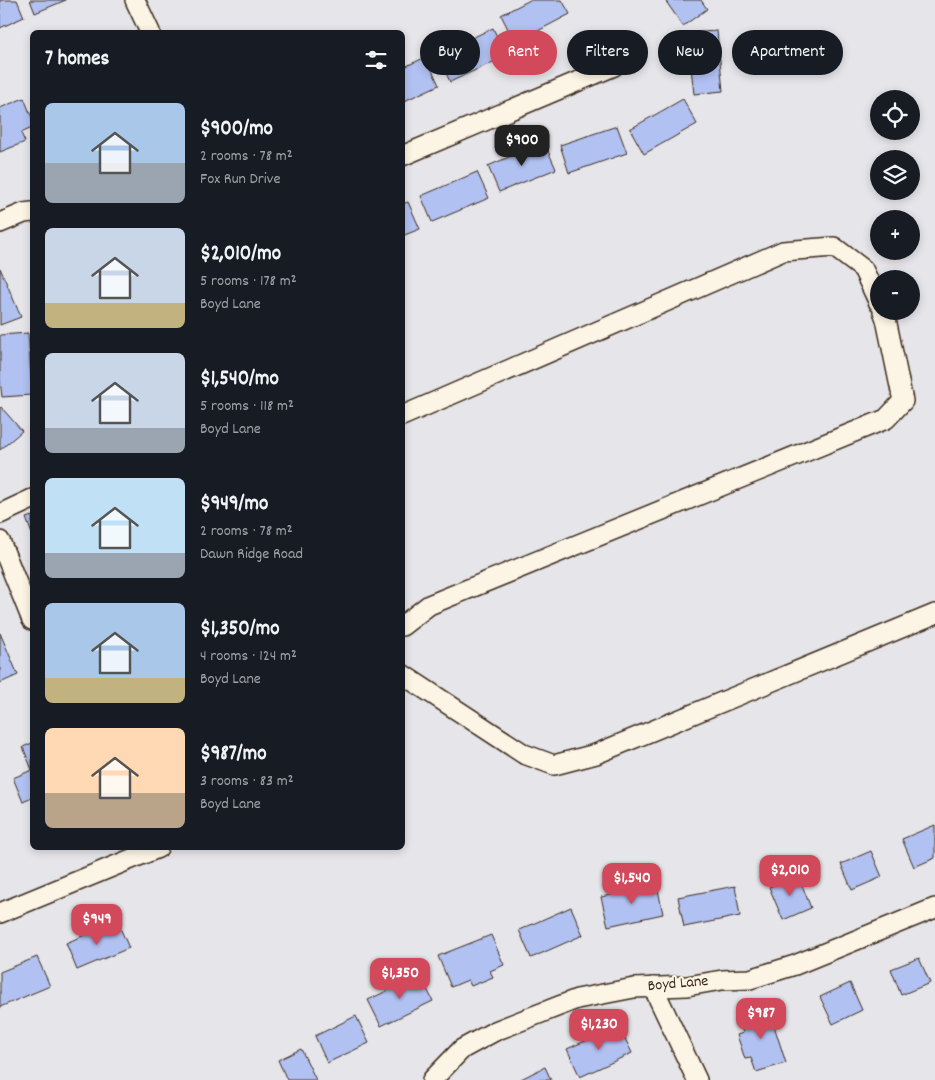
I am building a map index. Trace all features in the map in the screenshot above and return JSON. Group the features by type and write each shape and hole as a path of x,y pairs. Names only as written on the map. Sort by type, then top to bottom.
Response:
{"street":[{"path":"135,0 149,30"},
{"path":"405,155 593,75"},
{"path":"0,223 30,212"},
{"path":"405,415 783,251 834,247 863,269 870,284"},
{"path":"405,624 429,605 886,418 903,401 886,320"},
{"path":"0,514 30,500"},
{"path":"0,541 30,615"},
{"path":"405,676 524,754 554,765 596,754 935,614"},
{"path":"0,913 140,852"},
{"name":"Boyd Lane","path":"432,1080 462,1049 495,1032 577,999 634,988 687,986 722,980 750,979 795,965 935,908"},
{"path":"653,987 697,1080"}],"building":[{"path":"0,0 17,0 24,17 0,28"},
{"path":"30,0 66,0 35,13"},
{"path":"530,0 562,0 570,14 540,30 508,30 501,15"},
{"path":"665,0 701,0 707,9 683,26"},
{"path":"493,28 494,30 490,30 490,63 480,68 480,34"},
{"path":"420,60 420,75 434,75 439,85 405,101 405,67"},
{"path":"447,75 465,75 450,82"},
{"path":"692,75 721,75 723,91 694,94"},
{"path":"24,98 30,113 30,129 21,133 25,142 0,152 0,108"},
{"path":"683,99 697,124 644,154 630,129"},
{"path":"617,126 627,153 569,173 560,145"},
{"path":"544,142 556,169 499,192 488,166"},
{"path":"477,172 489,198 432,222 421,196"},
{"path":"408,202 420,229 405,235 405,203"},
{"path":"0,268 21,317 0,325"},
{"path":"28,333 30,395 2,397 0,335"},
{"path":"0,408 22,431 0,450"},
{"path":"30,517 30,529 26,518"},
{"path":"0,633 18,675 0,683"},
{"path":"30,744 30,765 23,747"},
{"path":"30,771 30,799 23,802 13,778"},
{"path":"935,825 935,858 914,867 902,839"},
{"path":"871,851 882,877 852,890 841,864"},
{"path":"798,875 811,908 783,920 769,887"},
{"path":"657,885 663,914 608,926 601,897"},
{"path":"735,886 740,916 684,927 678,897"},
{"path":"571,907 583,935 531,958 519,930"},
{"path":"117,921 129,948 77,970 66,943"},
{"path":"491,935 504,965 490,971 493,977 471,986 468,980 451,987 438,956"},
{"path":"37,957 50,986 0,1007 0,972"},
{"path":"919,958 930,983 901,995 891,969"},
{"path":"420,975 433,1001 381,1026 368,1000"},
{"path":"850,983 862,1010 833,1024 820,997"},
{"path":"768,1007 786,1063 756,1072 751,1058 745,1059 737,1035 743,1033 738,1017"},
{"path":"356,1016 369,1043 327,1063 315,1036"},
{"path":"619,1026 632,1053 580,1077 567,1049"},
{"path":"301,1049 316,1080 287,1080 278,1060"},
{"path":"545,1067 551,1080 519,1080"}]}
